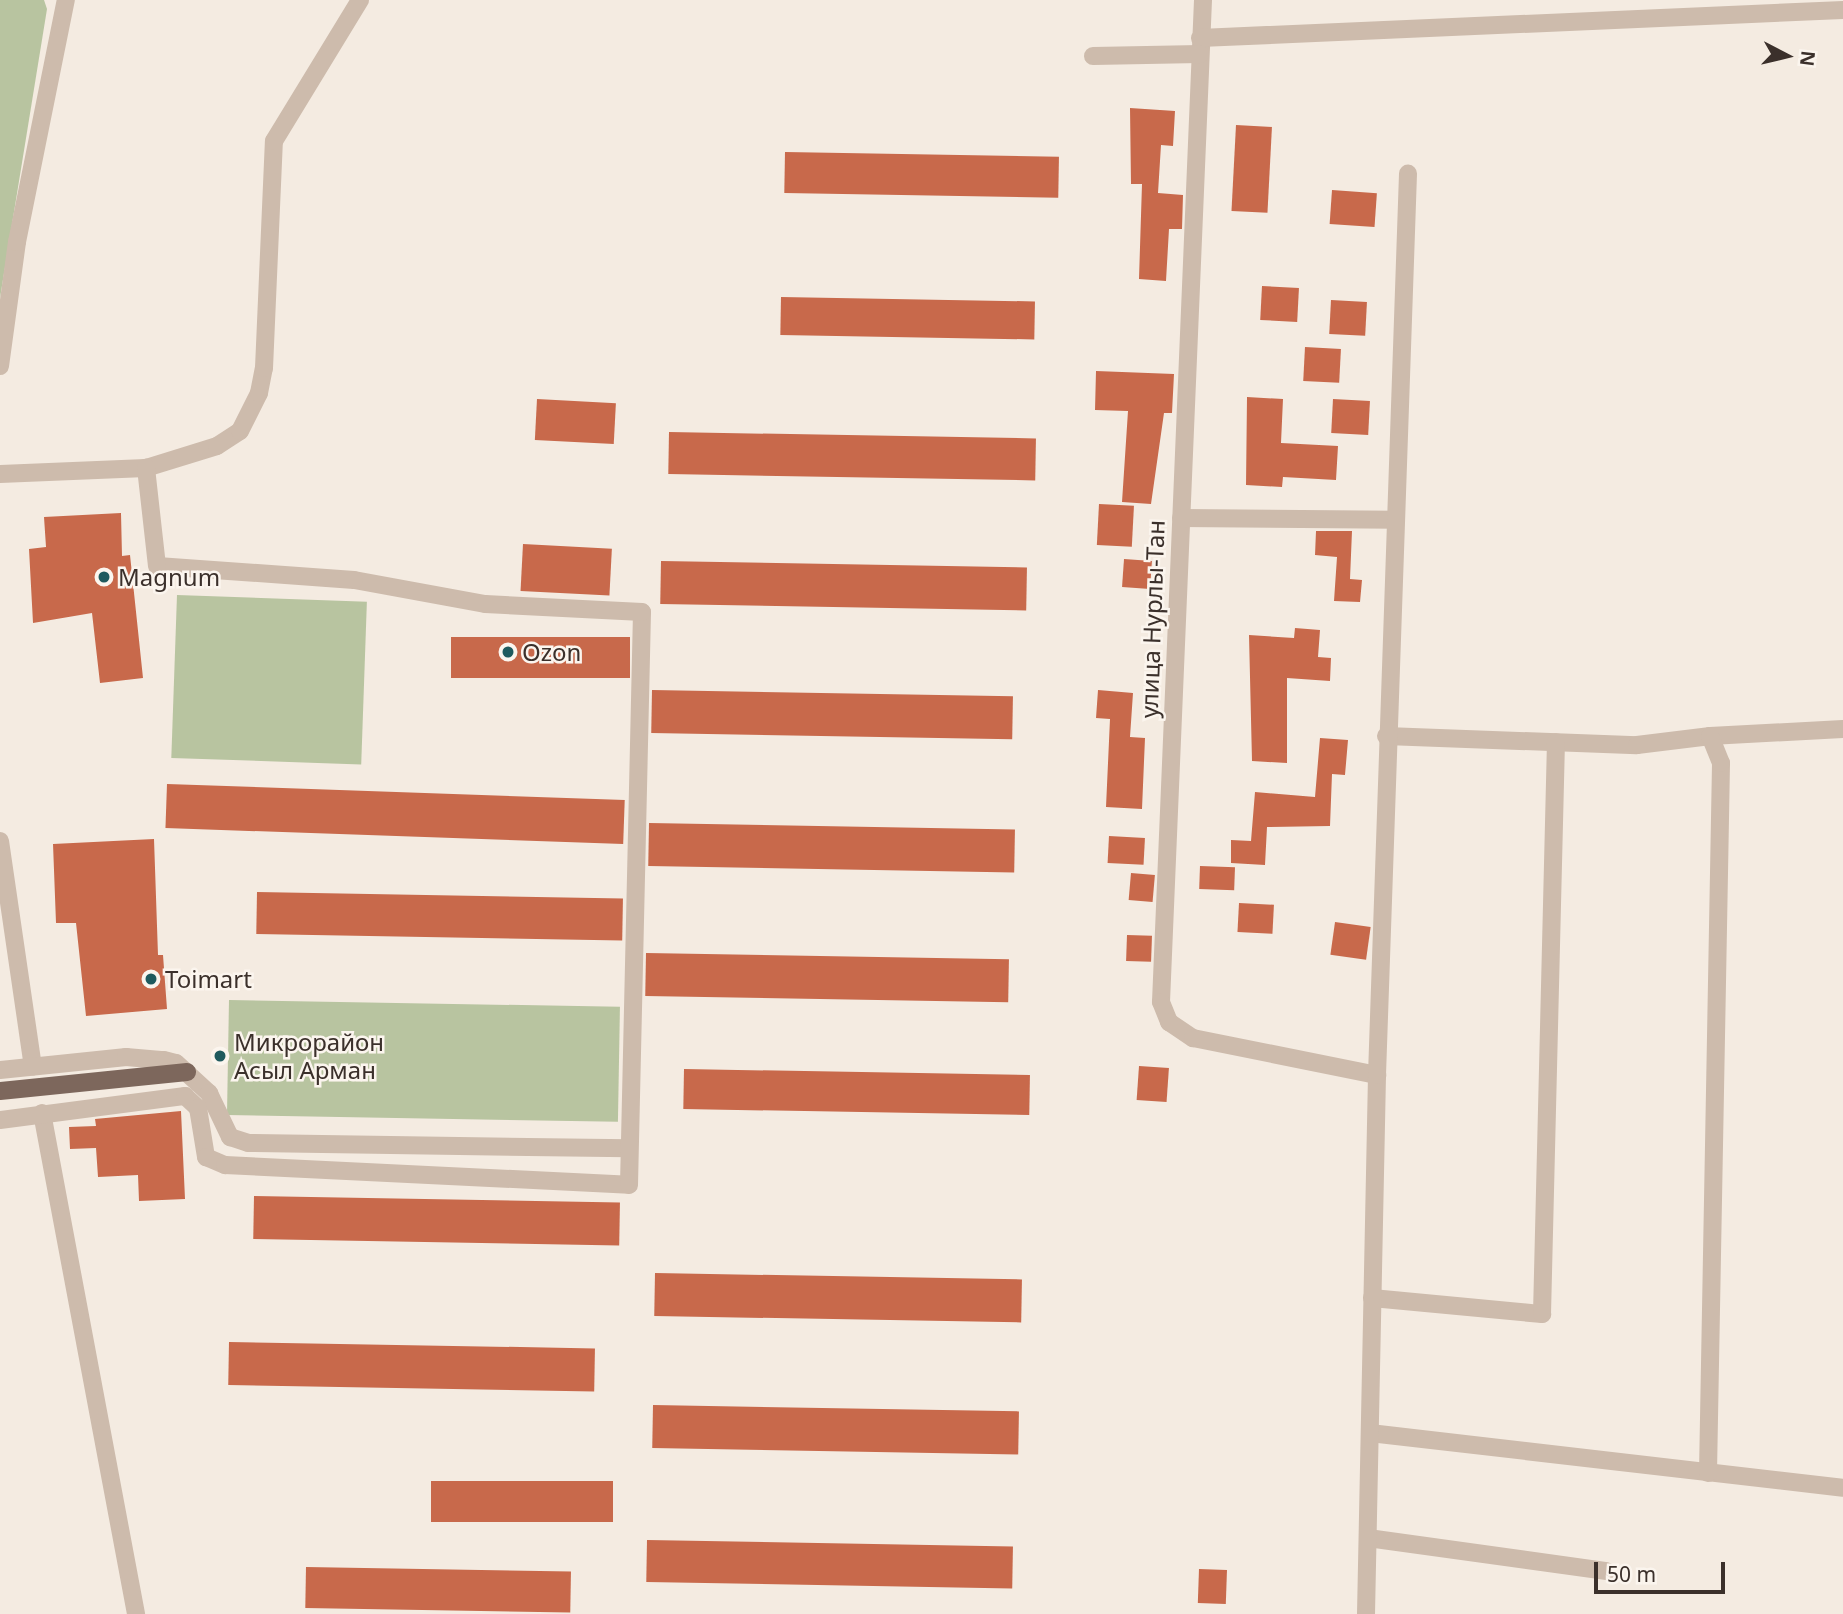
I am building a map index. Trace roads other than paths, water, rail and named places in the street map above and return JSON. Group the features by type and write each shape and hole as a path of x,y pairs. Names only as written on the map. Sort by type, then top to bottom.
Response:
{"main road":[{"path":"0,1091 187,1072"}],"street":[{"path":"0,366 17,242 66,0"},
{"path":"0,474 146,468 217,446 240,431 259,393 264,368 274,141 360,0"},
{"name":"улица Нурлы-Тан","path":"1203,0 1161,1002 1168,1022 1193,1038 1377,1075"},
{"path":"1093,56 1200,46 1837,7"},
{"path":"1366,1614 1377,1075 1408,174"},
{"path":"0,1120 185,1096 198,1108 206,1157 225,1165 629,1185 642,612 485,604 354,580 157,566 146,468"},
{"path":"1181,518 1395,520"},
{"path":"1387,736 1637,745 1710,736 1843,729"},
{"path":"1708,1473 1721,763 1710,736"},
{"path":"1372,1298 1542,1314 1556,742"},
{"path":"0,841 33,1067"},
{"path":"0,1070 126,1057 164,1060 187,1072 209,1093 223,1129 237,1141 629,1148"},
{"path":"42,1113 136,1614"},
{"path":"1370,1433 1843,1488"},
{"path":"1367,1538 1607,1571"}],"place":[{"name":"Magnum","path":"104,577"},
{"name":"Ozon","path":"508,652"},
{"name":"Toimart","path":"151,979"},
{"name":"Микрорайон Асыл Арман","path":"220,1056"}]}
